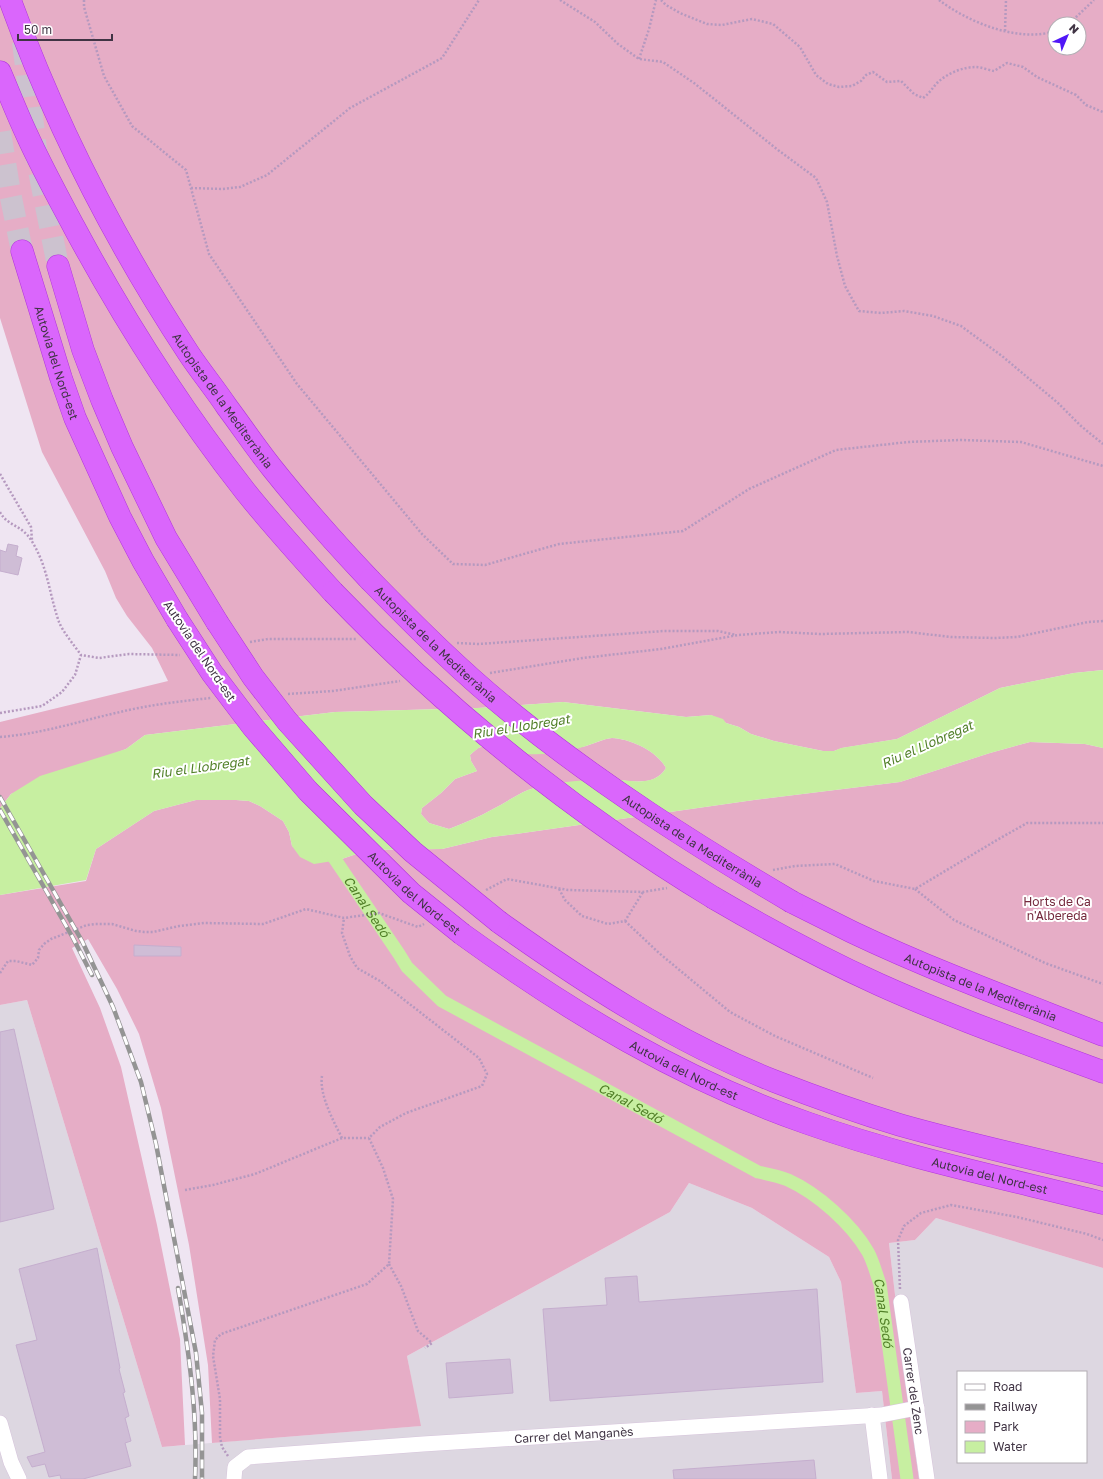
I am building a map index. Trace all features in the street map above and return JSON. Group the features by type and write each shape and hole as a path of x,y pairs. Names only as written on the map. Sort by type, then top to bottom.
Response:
{"highway":[{"name":"Autopista de la Mediterrània","path":"10,0 75,154 108,218 189,354 271,468 309,514 370,580 454,663 513,714 554,746 665,825 792,902 852,932 920,962 993,993 1103,1035"},
{"path":"0,72 27,136 62,204 124,316 200,432 295,550 333,592 402,662 435,692 528,770 576,807 669,871 770,931 830,962 886,988 1103,1072"},
{"name":"Autovia del Nord-est","path":"22,251 61,378 75,418 120,517 142,561 177,620 212,673 308,791 411,893 462,934 518,974 605,1030 702,1080 806,1123 860,1140 957,1167 1103,1203"},
{"path":"58,266 83,350 102,400 122,447 166,538 217,622 253,677 287,721 363,805 413,852 499,922 563,967 653,1022 713,1054 773,1081 900,1125 1103,1175"}],"street":[{"name":"Carrer del Zenc","path":"901,1302 912,1409 927,1479"},
{"name":"Carrer del Manganès","path":"234,1473 248,1457 876,1415 912,1409"},
{"path":"876,1415 880,1479"},
{"path":"0,1423 11,1462 19,1479"}],"path":[{"path":"84,0 84,7 104,76 132,126 186,170 209,254 297,384 422,534 453,564 485,565 559,544 683,531 749,489 836,450 908,442 961,440 1021,442 1103,466"},
{"path":"191,188 223,189 240,187 267,175 350,108 442,58 479,0"},
{"path":"560,0 595,22 618,44 639,59 663,62 694,83 778,150 816,178 827,202 837,256 845,286 859,311 881,313 904,311 933,316 961,326 1002,356 1058,403 1081,426 1103,444"},
{"path":"639,59 649,29 656,0"},
{"path":"661,0 666,6 707,24 722,24 752,19 773,24 800,47 816,75 828,84 839,87 852,86 861,81 866,74 873,72 887,82 901,81 914,94 923,98 931,91 937,82 963,68 977,67 994,71 1007,63 1023,67 1037,77 1076,95 1086,105 1103,112"},
{"path":"939,0 974,20 1005,31 1022,34 1047,32"},
{"path":"1005,31 1006,0"},
{"path":"1077,16 1094,0"},
{"path":"0,474 31,527 32,541"},
{"path":"0,512 4,519 21,528 32,541 44,566 59,623 81,655 75,675 62,692 42,706 0,714"},
{"path":"494,673 583,658 661,649 745,635 779,632 820,634 908,632 951,637 994,638 1017,637 1088,622 1103,622"},
{"path":"292,694 333,691 396,682"},
{"path":"0,737 22,735 88,721 120,712 209,698"},
{"path":"1027,823 1103,823"},
{"path":"559,889 565,900 582,916 608,924 625,921 643,892"},
{"path":"915,890 954,920 1045,963 1103,984"},
{"path":"0,973 8,962 16,961 32,965 38,958 39,950 44,944 51,939 87,925 112,924 136,931 153,932 179,926 204,923 263,924 306,909 344,918 342,933 350,956 357,968 380,981 479,1058 487,1074 482,1086 406,1113 380,1127 368,1138 342,1138 255,1174 213,1185 185,1190"},
{"path":"625,921 659,953 730,1012 775,1036 873,1078"},
{"path":"322,1076 321,1084 332,1118 342,1138"},
{"path":"368,1138 383,1168 393,1200 389,1264 401,1286 418,1331 432,1343 425,1348"},
{"path":"901,1302 898,1240 904,1226 921,1213 951,1205 1017,1217 1087,1234 1103,1240"},
{"path":"234,1473 222,1447 220,1437 220,1399 213,1356 215,1340 221,1334 366,1284 389,1264"}],"shaded area":[{"path":"27,1000 162,1447 420,1426 407,1356 670,1212 689,1183 752,1208 829,1257 841,1282 856,1393 882,1391 892,1479 0,1479 0,1005"},
{"path":"936,1218 1103,1268 1103,1479 919,1479 904,1372 889,1243 915,1240"}],"green space":[{"path":"0,0 1103,0 1103,670 1074,673 1000,688 897,739 842,748 834,751 823,751 774,741 751,734 711,715 686,717 563,702 478,708 335,712 145,735 126,749 11,794 0,808 0,722 168,681 152,648 127,616 116,598 105,571 42,452 0,318"},
{"path":"612,738 635,743 643,747 656,756 666,768 654,779 646,781 604,780 537,787 524,792 482,815 449,829 429,823 421,814 422,808 441,793 455,779 477,771 471,761 470,755 478,748 484,746 554,753 586,746"},
{"name":"Horts de Ca n'Albereda","path":"1030,742 1085,744 1103,748 1103,1268 936,1218 915,1240 889,1243 904,1372 919,1479 892,1479 882,1391 856,1393 841,1282 829,1257 752,1208 689,1183 670,1212 407,1356 421,1426 212,1443 208,1365 189,1245 161,1108 139,1034 117,989 88,939 72,948 100,1008 121,1067 157,1225 180,1339 185,1445 162,1447 27,1000 0,1005 0,895 86,881 96,849 154,811 196,800 249,801 260,806 283,821 289,832 292,846 327,861 339,860 368,850 442,849 492,837 754,800 900,782 990,753"}],"water":[{"name":"Riu el Llobregat","path":"1103,670 1103,748 1085,744 1030,742 990,753 900,782 754,800 492,837 442,849 368,850 339,860 314,864 300,857 292,846 289,832 283,821 260,806 249,801 196,800 154,811 96,849 86,880 0,895 0,808 11,794 40,776 126,749 145,735 335,712 478,708 563,702 686,717 711,715 723,719 726,723 739,727 751,734 774,741 823,751 834,751 841,748 897,739 1000,688 1074,673","holes":["612,738 635,743 650,751 666,768 660,775 645,781 601,779 564,782 537,787 524,792 482,815 449,829 429,823 421,814 422,808 441,793 455,779 477,771 471,761 470,755 483,746 523,754 542,754 572,750"]}],"building":[{"path":"8,544 18,546 16,556 22,558 18,575 0,571 0,550 6,552"},
{"path":"134,945 181,947 181,956 134,956"},
{"path":"14,1029 54,1209 0,1222 0,1032"},
{"path":"97,1248 119,1369 125,1392 123,1393 129,1416 125,1418 131,1441 125,1443 131,1466 83,1479 61,1479 60,1475 49,1477 45,1464 32,1467 27,1457 45,1452 16,1345 37,1340 19,1269"},
{"path":"637,1276 639,1302 817,1289 823,1382 550,1401 543,1309 607,1305 605,1278"},
{"path":"510,1359 513,1393 449,1398 446,1363"},
{"path":"814,1460 816,1479 674,1479 673,1470"}],"waterway":[{"name":"Canal Sedó","path":"326,846 407,967 442,1001 758,1172 788,1180 799,1186 822,1201 843,1220 861,1241 868,1252 880,1284 907,1479"}],"tunnel":[{"path":"23,42 38,166 58,266"},
{"path":"0,132 10,193 22,251"}],"railway":[{"path":"0,797 82,941 113,1007 141,1082 156,1144 196,1353 202,1413 202,1479"},
{"path":"0,810 73,938 92,975"},
{"path":"178,1288 192,1384 196,1455 195,1479"}]}
